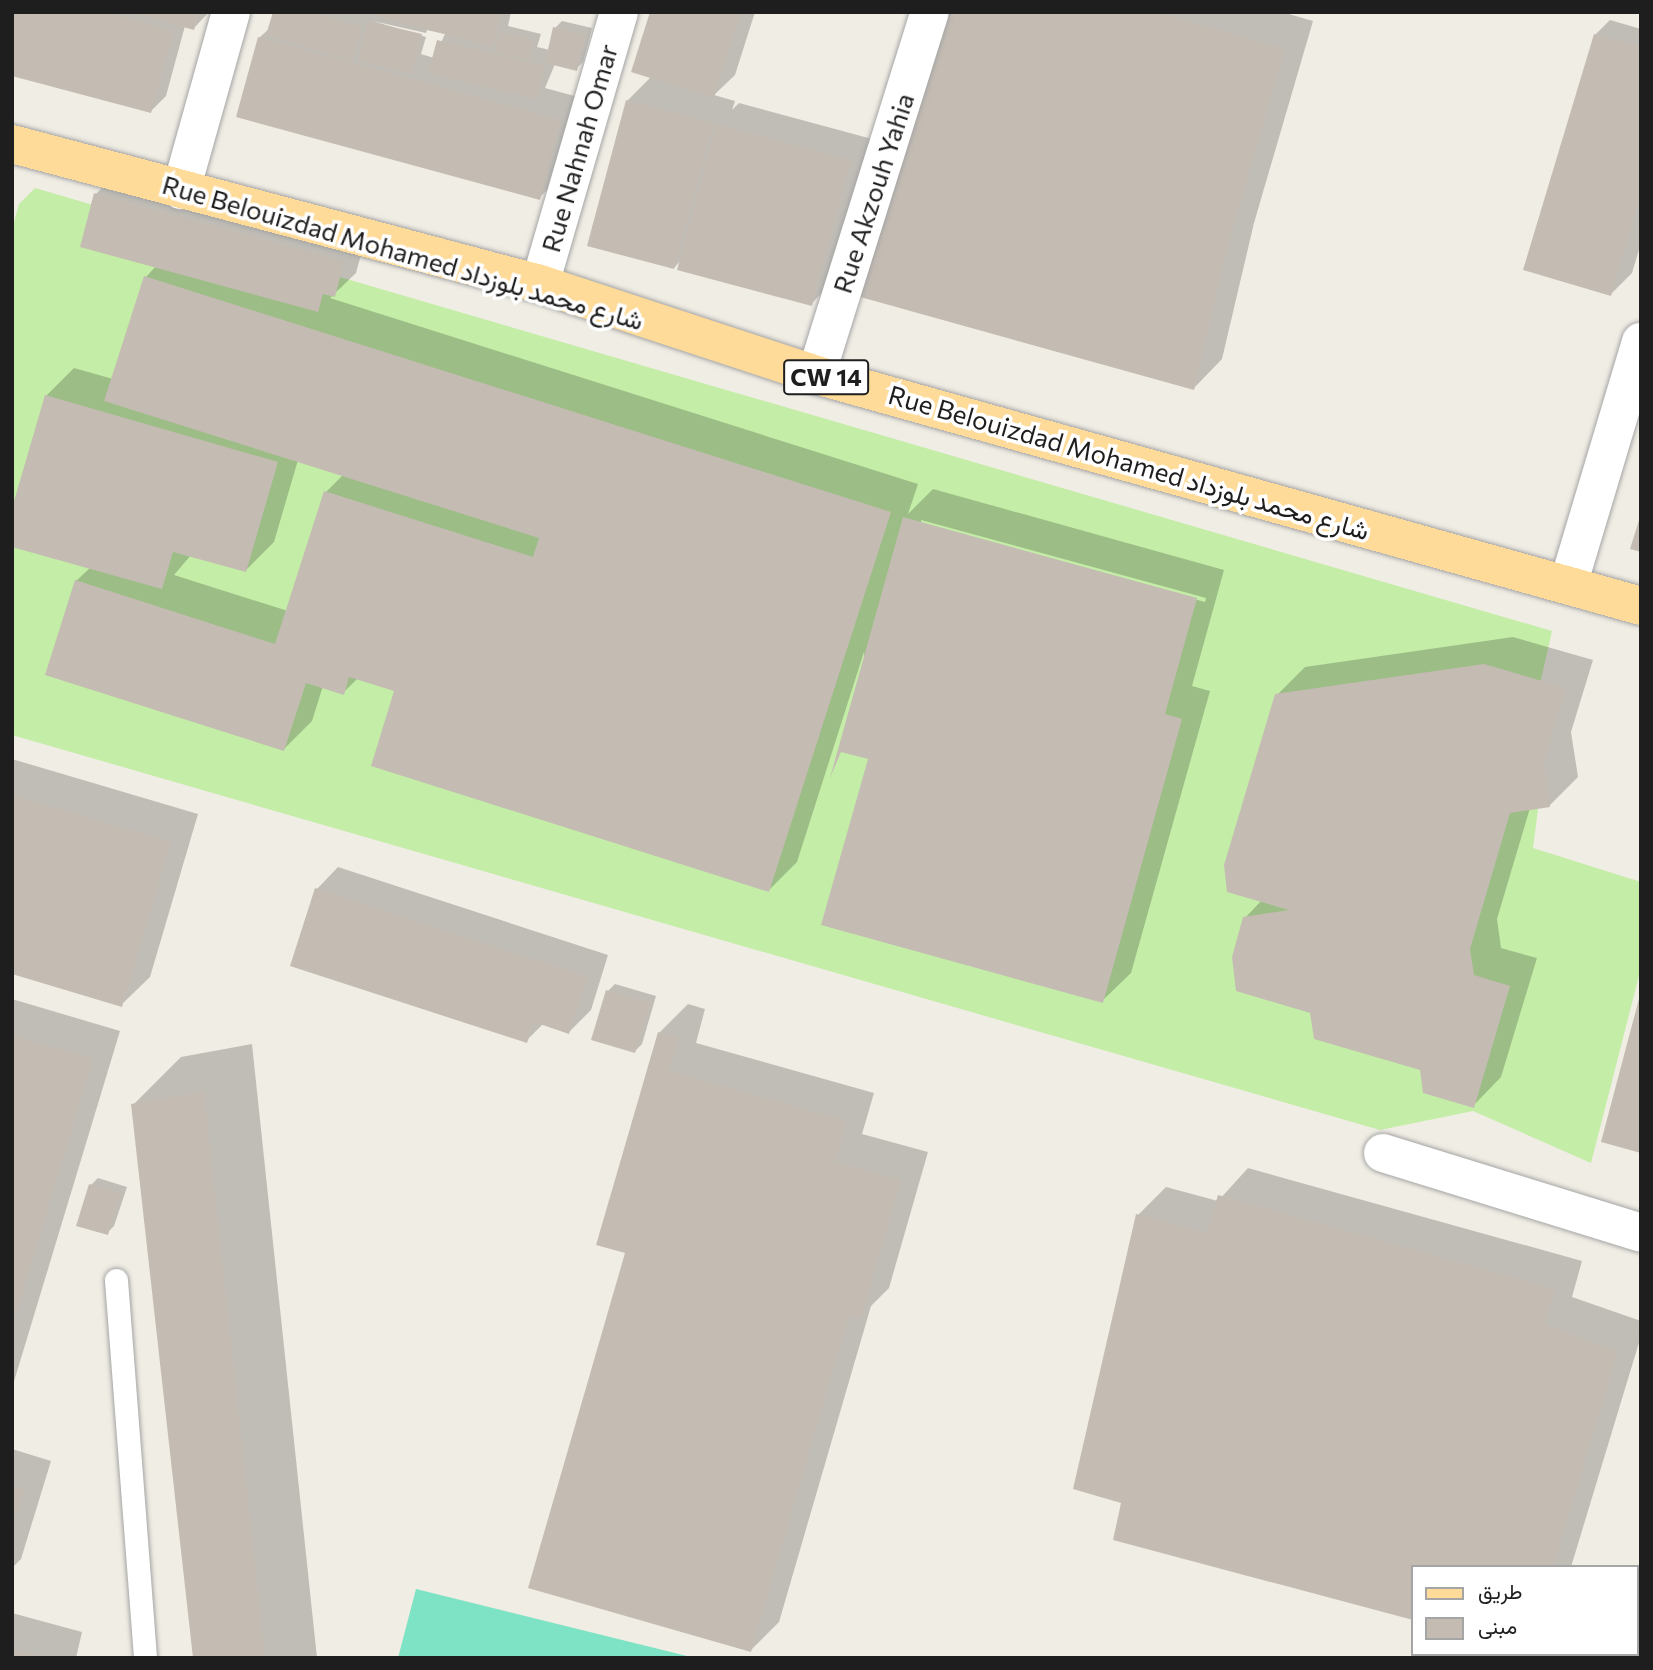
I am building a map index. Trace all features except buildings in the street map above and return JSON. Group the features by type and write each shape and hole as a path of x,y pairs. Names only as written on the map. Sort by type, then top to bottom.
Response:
{"main road":[{"name":"Rue Belouizdad Mohamed شارع محمد بلوزداد","path":"12,144 540,284 816,375 1641,606"}],"street":[{"path":"181,190 231,12"},
{"name":"Rue Nahnah Omar","path":"540,284 619,12"},
{"name":"Rue Akzouh Yahia","path":"816,375 930,12"},
{"path":"1568,586 1641,342"},
{"path":"1383,1153 1641,1233"}],"lane":[{"path":"116,1280 145,1658"}],"green space":[{"path":"35,188 1552,631 1517,786 1540,794 1533,848 1641,882 1641,968 1591,1163 1473,1111 1380,1130 12,735 12,229 19,204"},
{"path":"416,1589 695,1658 398,1658"}]}
